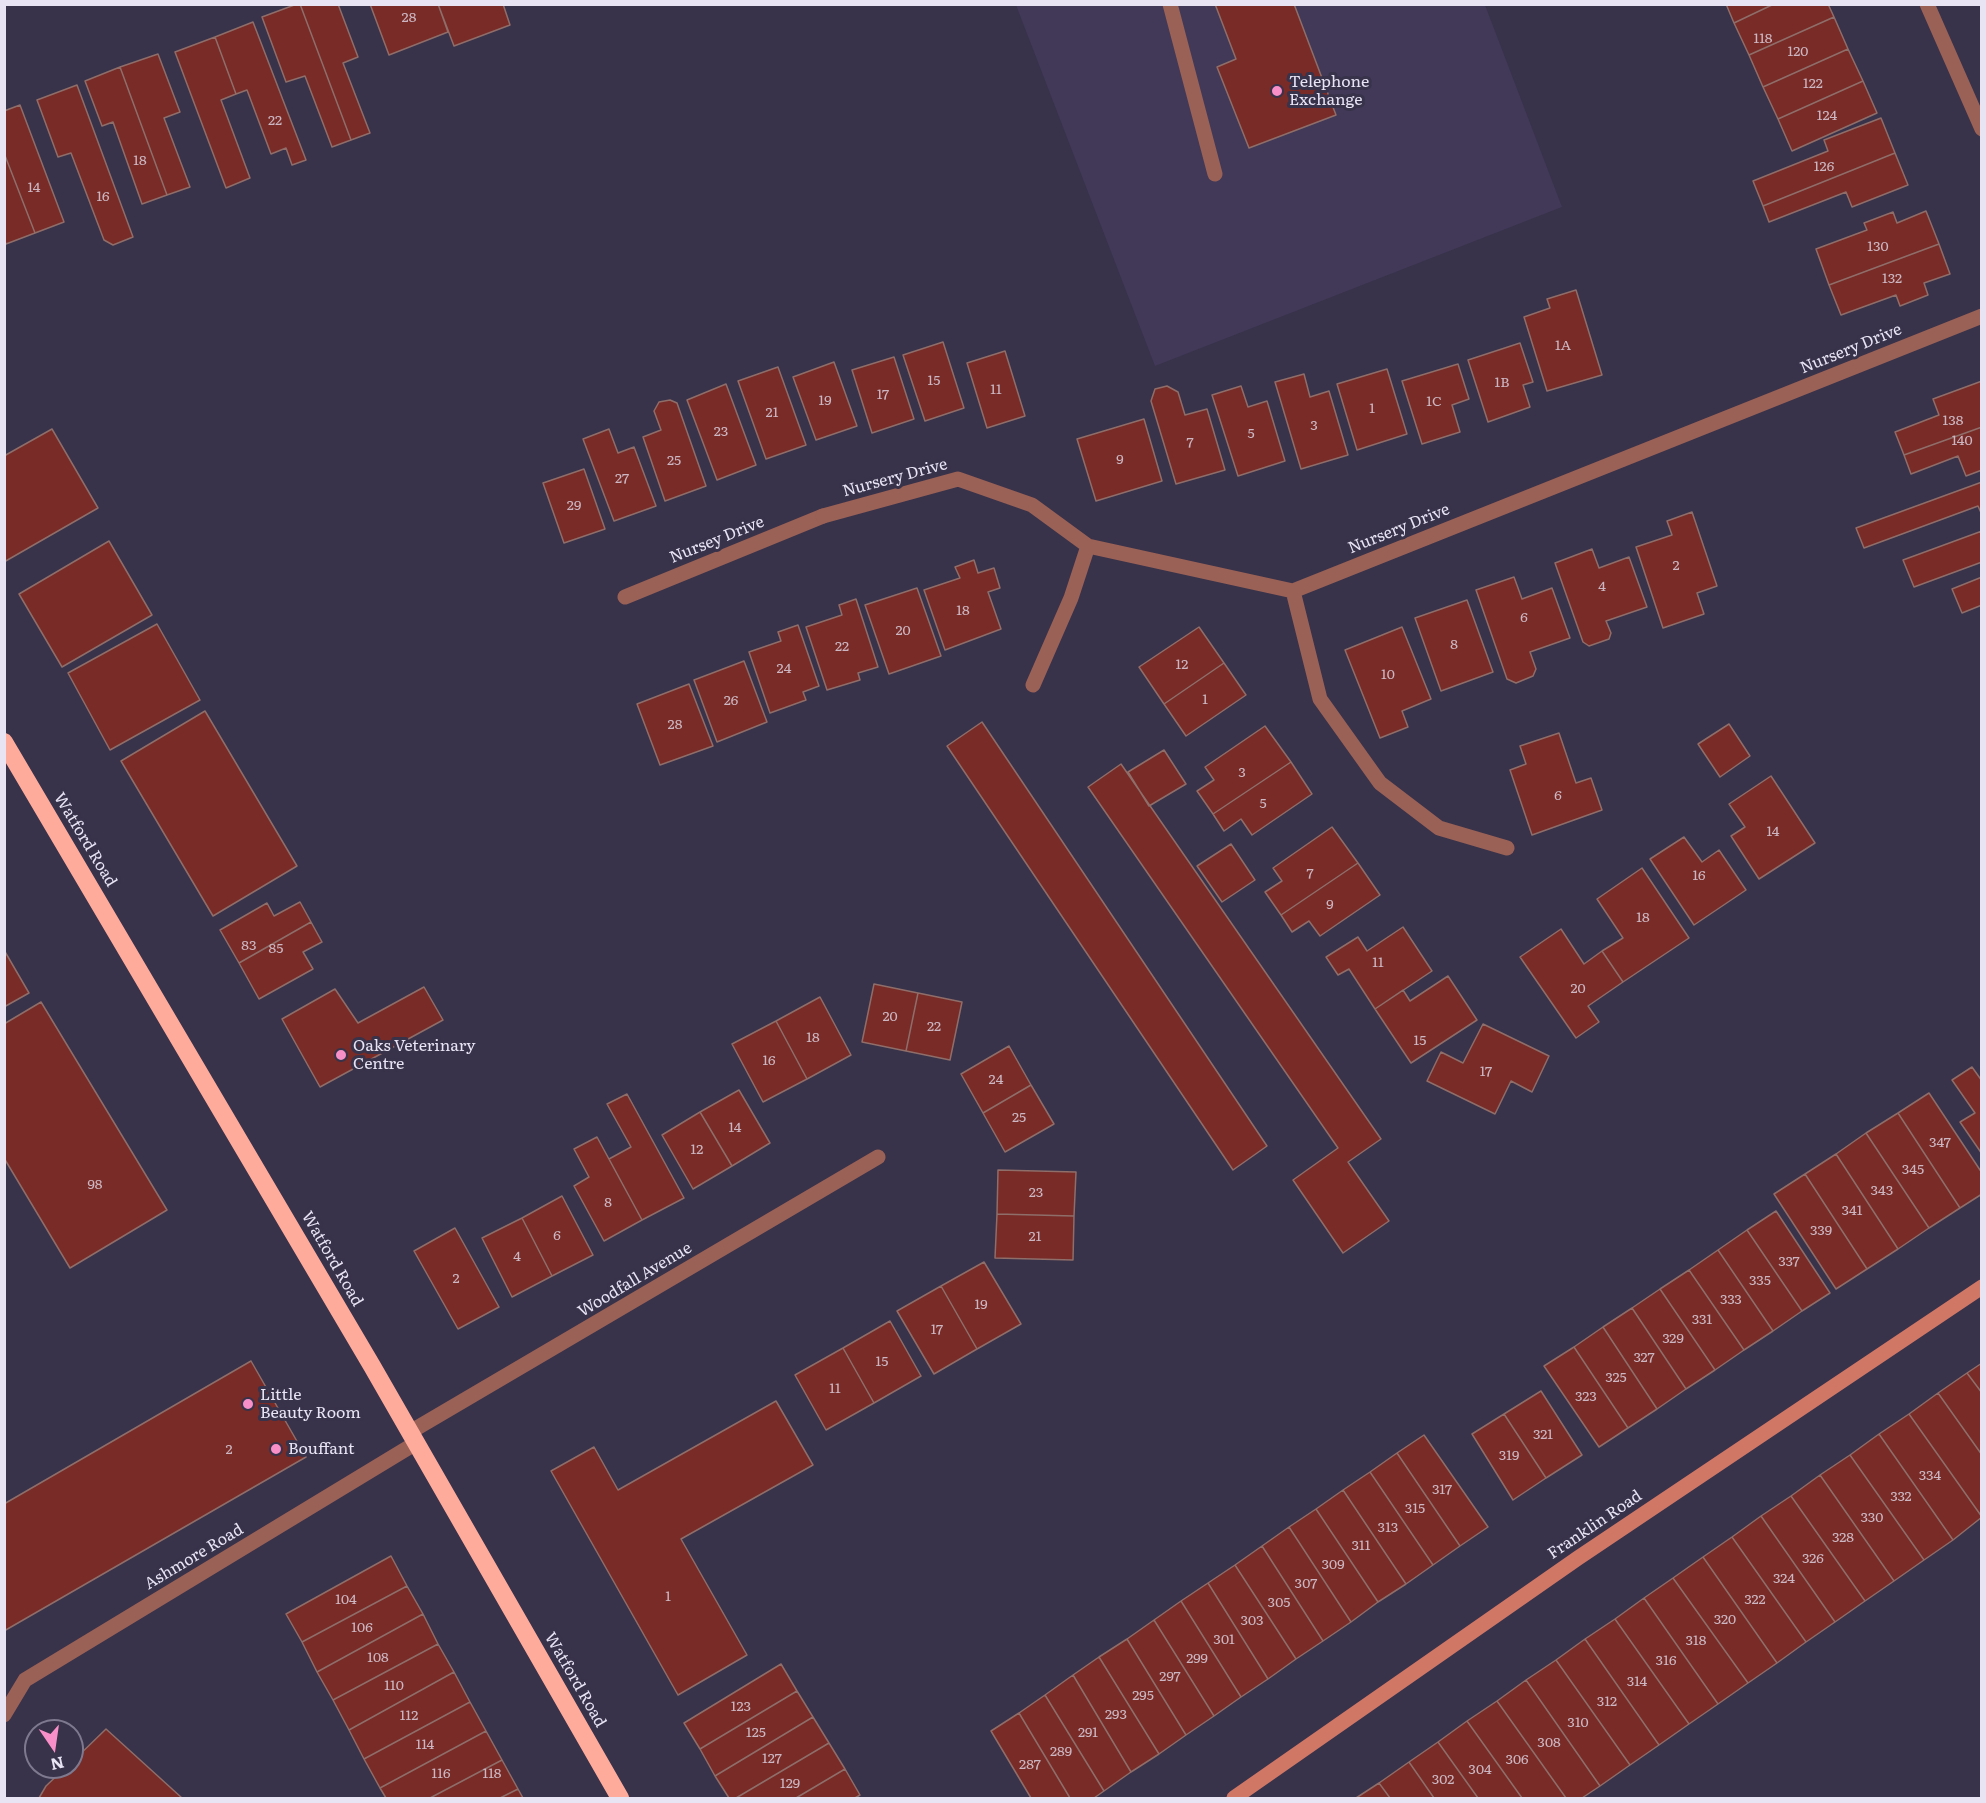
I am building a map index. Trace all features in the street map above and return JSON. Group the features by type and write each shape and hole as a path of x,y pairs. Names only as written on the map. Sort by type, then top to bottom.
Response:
{"highway":[{"name":"Watford Road","path":"4,742 413,1437 620,1798"}],"street":[{"path":"1170,4 1215,174"},
{"path":"1927,4 1982,129"},
{"name":"Nursery Drive","path":"823,516 958,479 1032,504 1088,546 1293,591 1982,316"},
{"name":"Nursey Drive","path":"625,597 823,516"},
{"path":"1033,685 1071,598 1088,546"},
{"path":"1293,591 1320,699 1380,783 1439,828 1507,848"},
{"name":"Woodfall Avenue","path":"413,1437 878,1157"},
{"name":"Franklin Road","path":"1234,1798 1578,1558 1982,1287"},
{"name":"Ashmore Road","path":"4,1715 25,1680 413,1437"}],"shaded area":[{"path":"1016,5 1485,5 1562,207 1155,366"}],"building":[{"path":"300,4 351,140 332,147 305,76 286,82 262,17"},
{"path":"300,4 338,4 358,57 343,63 370,133 351,140"},
{"path":"370,4 438,4 448,32 389,55"},
{"path":"438,4 503,4 510,25 454,46"},
{"name":"Telephone Exchange","path":"1215,4 1294,4 1336,115 1249,148 1217,67 1236,59"},
{"path":"1726,4 1774,4 1734,23"},
{"path":"1774,4 1828,4 1834,17 1749,55 1734,23"},
{"path":"1834,17 1848,49 1763,87 1749,55"},
{"path":"253,22 306,160 292,165 286,148 271,154 247,90 236,94 215,37"},
{"path":"215,37 236,94 221,100 250,178 226,188 175,52"},
{"path":"1848,49 1863,81 1778,119 1763,87"},
{"path":"158,54 180,112 164,118 190,187 167,195 120,67"},
{"path":"120,67 167,195 142,204 113,122 102,126 85,81"},
{"path":"1863,81 1877,113 1792,151 1778,119"},
{"path":"77,85 133,237 113,245 104,240 71,153 58,157 37,100"},
{"path":"20,105 64,222 35,233 4,153 4,111"},
{"path":"1881,118 1895,153 1763,206 1753,181 1828,151 1824,140"},
{"path":"4,153 35,233 6,244 4,239"},
{"path":"1895,153 1908,185 1852,207 1846,192 1769,222 1763,206"},
{"path":"1926,211 1939,244 1829,285 1816,249 1867,230 1864,223 1893,212 1897,223"},
{"path":"1939,244 1950,274 1924,283 1928,295 1900,306 1896,295 1841,315 1829,285"},
{"path":"1576,290 1602,375 1547,391 1524,317 1550,308 1547,299"},
{"path":"943,342 964,408 925,421 903,355"},
{"path":"1520,343 1533,382 1523,385 1530,407 1488,422 1468,360"},
{"path":"1005,351 1025,416 987,428 967,363"},
{"path":"894,357 914,419 872,433 852,370"},
{"path":"834,362 857,426 816,440 793,377"},
{"path":"1458,364 1469,399 1452,405 1460,432 1422,444 1402,381"},
{"path":"778,367 806,445 766,459 738,381"},
{"path":"1387,369 1407,434 1357,450 1337,384"},
{"path":"1304,374 1310,397 1329,391 1348,455 1301,469 1275,382"},
{"path":"1982,381 1982,427 1904,455 1895,432 1939,415 1933,399"},
{"path":"726,384 756,465 717,480 687,400"},
{"path":"1167,386 1178,392 1185,415 1207,409 1225,470 1176,484 1151,401 1155,389"},
{"path":"1241,386 1248,407 1267,401 1285,461 1238,476 1212,395"},
{"path":"670,400 677,403 706,486 665,501 643,437 661,430 654,411 659,402"},
{"path":"1144,419 1162,481 1096,501 1077,439"},
{"path":"1982,427 1982,470 1966,476 1958,456 1911,474 1904,455"},
{"path":"52,429 98,508 4,562 4,456"},
{"path":"609,429 618,453 634,447 656,506 614,521 583,439"},
{"path":"584,469 605,529 564,543 543,483"},
{"path":"1982,482 1982,515 1978,506 1864,548 1856,528"},
{"path":"1692,512 1717,586 1697,593 1704,614 1663,628 1636,547 1672,535 1667,521"},
{"path":"1982,531 1982,562 1914,587 1903,560"},
{"path":"109,541 152,615 62,667 19,594"},
{"path":"1592,549 1599,568 1629,557 1647,607 1606,621 1611,633 1609,639 1589,646 1583,642 1555,563"},
{"path":"974,560 978,573 994,568 1000,588 988,592 1001,629 945,650 924,590 960,578 955,567"},
{"path":"1514,577 1522,599 1552,588 1570,638 1530,652 1536,669 1533,676 1516,683 1507,679 1476,590"},
{"path":"1982,577 1982,605 1962,613 1952,589"},
{"path":"917,588 941,656 889,674 865,605"},
{"path":"856,599 878,667 858,673 860,680 827,690 806,627 842,615 839,605"},
{"path":"1467,600 1493,672 1441,691 1415,618"},
{"path":"157,624 200,700 110,750 68,673"},
{"path":"798,625 819,686 803,692 806,700 770,713 749,652 781,641 778,632"},
{"path":"1199,627 1224,663 1164,704 1139,667"},
{"path":"1402,627 1431,699 1402,711 1408,727 1380,738 1345,650"},
{"path":"744,661 767,722 717,742 694,680"},
{"path":"1224,663 1246,695 1186,736 1164,704"},
{"path":"689,684 713,746 660,765 637,704"},
{"path":"205,711 297,866 213,916 121,761"},
{"path":"982,722 1267,1146 1233,1170 947,746"},
{"path":"1729,724 1750,756 1720,777 1698,744"},
{"path":"1265,726 1291,762 1213,814 1197,791 1214,780 1205,767"},
{"path":"1559,733 1576,783 1591,778 1602,810 1532,835 1510,770 1526,764 1520,746"},
{"path":"1164,750 1186,784 1149,806 1128,772"},
{"path":"1291,762 1312,794 1252,835 1241,819 1224,831 1213,814"},
{"path":"1121,764 1381,1139 1348,1162 1389,1221 1343,1253 1293,1180 1338,1148 1088,787"},
{"path":"1771,776 1815,843 1759,879 1731,836 1745,827 1729,804"},
{"path":"1332,827 1358,863 1281,915 1265,892 1282,881 1273,868"},
{"path":"1684,837 1702,862 1719,850 1746,890 1694,925 1650,859"},
{"path":"1231,844 1255,880 1222,902 1197,866"},
{"path":"1358,863 1380,895 1320,936 1309,921 1292,932 1281,915"},
{"path":"1642,868 1689,938 1623,982 1602,951 1623,938 1597,899"},
{"path":"300,902 311,922 239,963 220,930 267,903 274,916"},
{"path":"311,922 322,942 303,952 313,969 259,999 239,963"},
{"path":"1403,927 1432,971 1375,1009 1349,969 1338,975 1326,957 1358,937 1367,951"},
{"path":"1561,929 1584,964 1602,951 1623,982 1588,1006 1599,1022 1576,1038 1520,957"},
{"path":"4,950 29,993 4,1007"},
{"path":"1448,976 1477,1020 1411,1063 1375,1009 1403,990 1410,1001"},
{"path":"874,984 918,993 906,1051 862,1042"},
{"name":"Oaks Veterinary Centre","path":"424,987 443,1020 320,1087 282,1019 335,989 358,1023"},
{"path":"918,993 962,1002 950,1060 906,1051"},
{"path":"820,997 851,1055 807,1079 776,1021"},
{"path":"41,1002 167,1210 70,1268 4,1158 4,1024"},
{"path":"776,1021 807,1079 763,1102 732,1044"},
{"path":"1483,1024 1549,1056 1532,1092 1511,1081 1495,1114 1427,1081 1441,1052 1463,1063"},
{"path":"1009,1046 1031,1085 983,1113 961,1074"},
{"path":"1972,1067 1982,1081 1982,1154 1960,1122 1975,1113 1952,1080"},
{"path":"1031,1085 1054,1124 1005,1152 983,1113"},
{"path":"739,1090 770,1143 732,1166 700,1112"},
{"path":"1929,1093 1982,1173 1982,1194 1960,1208 1898,1113"},
{"path":"627,1094 684,1198 642,1220 609,1159 631,1147 607,1104"},
{"path":"700,1112 732,1166 693,1189 662,1135"},
{"path":"1898,1113 1960,1208 1929,1228 1866,1133"},
{"path":"1866,1133 1929,1228 1898,1249 1836,1154"},
{"path":"597,1137 642,1220 604,1241 574,1186 589,1177 574,1149"},
{"path":"1836,1154 1898,1249 1867,1269 1805,1174"},
{"path":"998,1170 1076,1172 1074,1216 997,1214"},
{"path":"1805,1174 1867,1269 1836,1289 1774,1194"},
{"path":"562,1196 593,1255 552,1276 522,1218"},
{"path":"1776,1211 1830,1293 1802,1311 1747,1230"},
{"path":"997,1214 1074,1216 1073,1260 995,1258"},
{"path":"522,1218 552,1276 512,1297 482,1238"},
{"path":"455,1228 499,1307 458,1329 414,1251"},
{"path":"1747,1230 1802,1311 1773,1331 1718,1250"},
{"path":"1718,1250 1773,1331 1744,1350 1689,1270"},
{"path":"984,1262 1021,1324 977,1349 941,1286"},
{"path":"1689,1270 1744,1350 1715,1370 1660,1289"},
{"path":"941,1286 977,1349 934,1374 897,1311"},
{"path":"1660,1289 1715,1370 1686,1389 1632,1308"},
{"path":"1632,1308 1686,1389 1657,1409 1603,1327"},
{"path":"890,1321 921,1376 874,1403 843,1348"},
{"path":"1603,1327 1657,1409 1628,1428 1574,1347"},
{"path":"1574,1347 1628,1428 1599,1447 1544,1366"},
{"path":"843,1348 874,1403 826,1430 795,1375"},
{"path":"251,1361 306,1457 4,1631 4,1504"},
{"path":"1982,1363 1982,1393 1967,1373"},
{"path":"1967,1373 1982,1393 1982,1455 1938,1393"},
{"path":"1541,1391 1582,1455 1546,1478 1504,1414"},
{"path":"1938,1393 1982,1455 1982,1517 1909,1414"},
{"path":"776,1401 813,1465 681,1539 747,1655 678,1695 551,1471 594,1447 618,1490"},
{"path":"1504,1414 1546,1478 1513,1500 1472,1434"},
{"path":"1909,1414 1982,1517 1953,1540 1879,1434"},
{"path":"1879,1434 1953,1540 1924,1560 1850,1455"},
{"path":"1424,1435 1488,1527 1460,1546 1397,1453"},
{"path":"1397,1453 1460,1546 1433,1565 1370,1472"},
{"path":"1850,1455 1924,1560 1894,1581 1820,1475"},
{"path":"1370,1472 1433,1565 1406,1584 1343,1490"},
{"path":"1820,1475 1894,1581 1865,1601 1791,1496"},
{"path":"1343,1490 1406,1584 1378,1602 1316,1509"},
{"path":"1791,1496 1865,1601 1835,1622 1761,1516"},
{"path":"1316,1509 1378,1602 1351,1622 1289,1527"},
{"path":"1761,1516 1835,1622 1806,1642 1732,1537"},
{"path":"1289,1527 1351,1622 1323,1641 1262,1546"},
{"path":"1732,1537 1806,1642 1777,1663 1703,1557"},
{"path":"1262,1546 1323,1641 1296,1659 1235,1565"},
{"path":"391,1556 407,1586 302,1642 286,1614"},
{"path":"1703,1557 1777,1663 1748,1683 1673,1578"},
{"path":"1235,1565 1296,1659 1268,1679 1208,1583"},
{"path":"1673,1578 1748,1683 1718,1704 1644,1598"},
{"path":"1208,1583 1268,1679 1241,1697 1181,1601"},
{"path":"407,1586 423,1614 317,1672 302,1642"},
{"path":"1644,1598 1718,1704 1689,1724 1615,1619"},
{"path":"1181,1601 1241,1697 1214,1716 1154,1620"},
{"path":"423,1614 438,1644 333,1700 317,1672"},
{"path":"1615,1619 1689,1724 1659,1745 1585,1639"},
{"path":"1154,1620 1214,1716 1186,1735 1127,1639"},
{"path":"1127,1639 1186,1735 1159,1754 1099,1657"},
{"path":"1585,1639 1659,1745 1630,1765 1556,1660"},
{"path":"438,1644 454,1672 349,1730 333,1700"},
{"path":"1099,1657 1159,1754 1131,1772 1073,1675"},
{"path":"1556,1660 1630,1765 1600,1786 1526,1680"},
{"path":"781,1664 797,1691 700,1749 684,1723"},
{"path":"454,1672 470,1702 364,1759 349,1730"},
{"path":"1073,1675 1131,1772 1104,1791 1045,1695"},
{"path":"1526,1680 1600,1786 1582,1798 1566,1798 1497,1701"},
{"path":"797,1691 813,1717 715,1776 700,1749"},
{"path":"1045,1695 1104,1791 1094,1798 1070,1798 1019,1713"},
{"path":"1497,1701 1566,1798 1522,1798 1467,1721"},
{"path":"470,1702 486,1731 380,1788 364,1759"},
{"path":"1019,1713 1070,1798 1031,1798 991,1731"},
{"path":"813,1717 829,1743 736,1798 729,1798 715,1776"},
{"path":"1467,1721 1522,1798 1478,1798 1438,1742"},
{"path":"106,1729 182,1798 39,1798 53,1779 84,1779 84,1750"},
{"path":"486,1731 502,1760 430,1798 386,1798 380,1788"},
{"path":"1438,1742 1478,1798 1434,1798 1409,1762"},
{"path":"829,1743 845,1769 796,1798 736,1798"},
{"path":"502,1760 518,1789 500,1798 430,1798"},
{"path":"1409,1762 1434,1798 1390,1798 1379,1783"},
{"path":"845,1769 860,1795 855,1798 796,1798"},
{"path":"1379,1783 1390,1798 1356,1798"},
{"path":"518,1789 523,1798 500,1798"}],"place":[{"name":"Telephone Exchange","path":"1277,91"},
{"name":"Oaks Veterinary Centre","path":"341,1055"},
{"name":"Little Beauty Room","path":"248,1404"},
{"name":"Bouffant","path":"276,1449"}]}
